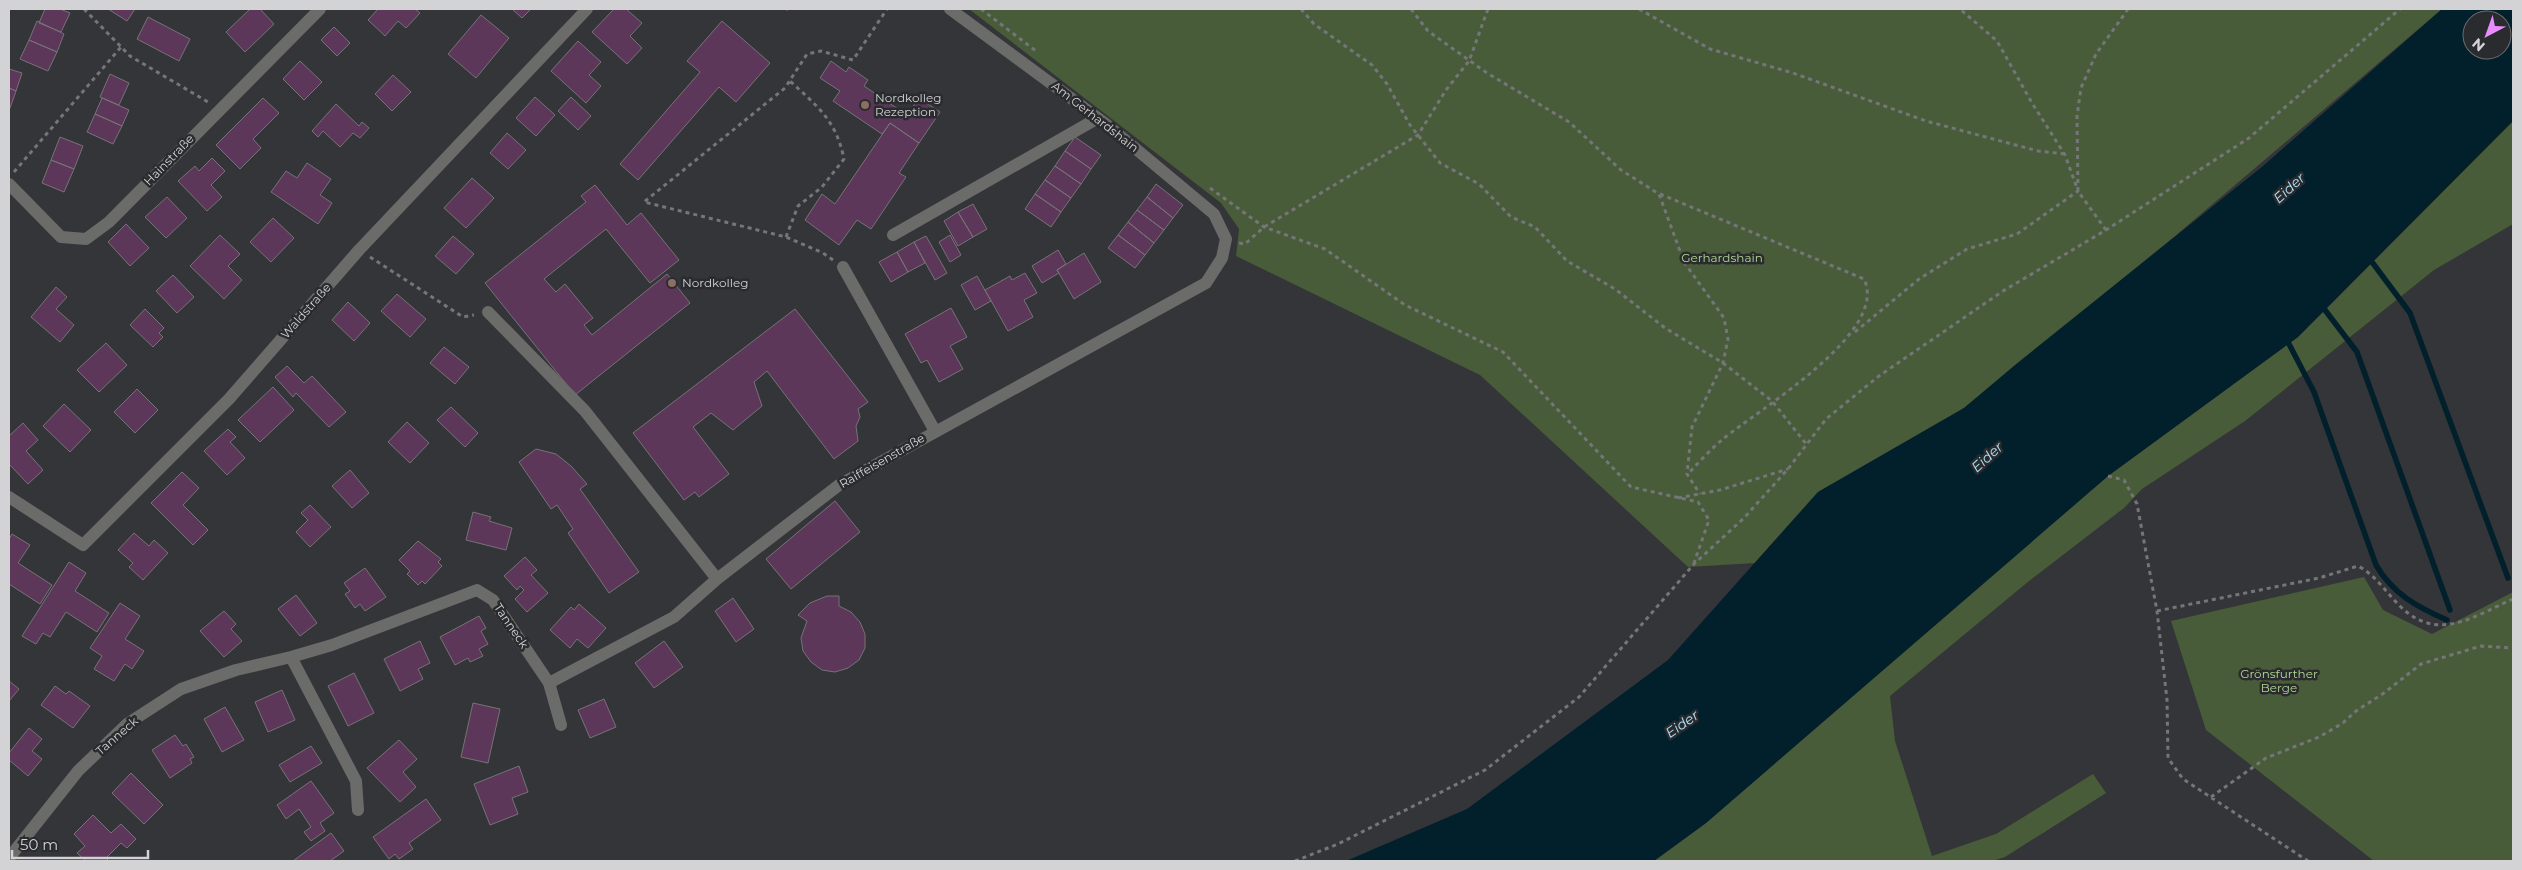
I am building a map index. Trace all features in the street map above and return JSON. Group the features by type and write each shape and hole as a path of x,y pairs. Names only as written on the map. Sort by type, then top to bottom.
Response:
{"street":[{"name":"Hainstraße","path":"9,184 61,237 86,239 109,222 219,108 320,9"},
{"name":"Waldstraße","path":"9,497 83,545 229,399 359,250 587,9"},
{"name":"Am Gerhardshain","path":"950,9 1098,118 1214,214 1226,240"},
{"path":"893,235 1098,118"},
{"name":"Raiffeisenstraße","path":"717,579 838,485 1206,283 1222,258 1226,240"},
{"path":"843,267 935,431"},
{"path":"488,312 585,411 717,579 674,616 549,683"},
{"name":"Tanneck","path":"9,858 78,771 127,724 181,689 236,670 291,658 332,645 477,590 493,600 549,683 561,725"},
{"path":"291,658 356,780 358,810"}],"path":[{"path":"84,9 130,56 219,108"},
{"path":"843,267 823,253 786,237 644,202 785,88 807,54 821,50 853,60 887,9"},
{"path":"981,9 1039,54"},
{"path":"1301,9 1314,24 1372,65 1387,84 1418,135 1440,162 1479,184 1511,216 1535,226 1567,261 1615,289 1665,328 1723,362 1772,401 1807,445"},
{"path":"1410,9 1428,32 1470,61 1569,122 1620,170 1659,194 1864,279 1868,288 1863,313 1852,334"},
{"path":"1226,240 1245,244 1264,227 1418,135 1446,90 1470,61 1488,9"},
{"path":"1639,9 1710,49 1794,73 1926,121 2038,151 2065,154"},
{"path":"1960,9 1997,41 2032,103 2065,154 2078,192 2106,230"},
{"path":"2078,192 2077,116 2081,88 2096,54 2128,9"},
{"path":"1295,861 1338,844 1485,770 1579,697 1694,564 1744,518 1788,469 1826,419 1879,376 2003,291 2106,230 2249,138 2400,9"},
{"path":"9,179 121,47"},
{"path":"786,237 798,206 822,187 844,159 840,138 826,114 790,81"},
{"path":"1208,188 1264,227 1326,249 1405,305 1503,352 1631,487 1675,499 1698,502 1709,520 1694,564"},
{"path":"1687,474 1722,440 1817,368 1852,334 1927,274 1967,249 2017,234 2078,192"},
{"path":"1659,194 1684,262 1724,318 1728,339 1723,362 1692,427 1687,474 1700,494"},
{"path":"359,250 463,317 488,312"},
{"path":"1675,499 1720,490 1788,469"},
{"path":"2108,476 2124,480 2137,504 2157,611 2167,700 2168,758 2183,779 2308,861"},
{"path":"2157,611 2319,578 2358,566 2370,572 2404,610 2426,624 2452,626 2513,599"},
{"path":"2211,797 2266,758 2319,737 2384,693 2421,664 2481,646 2513,648"}],"green space":[{"name":"Gerhardshain","path":"969,9 2442,9 2175,236 1964,408 1818,492 1755,563 1688,567 1480,375 1236,256 1239,229 1221,203"},
{"path":"2513,121 2513,224 2434,270 2245,421 2142,489 2124,508 2029,581 1890,696 1895,741 1932,856 1996,834 2093,774 2106,793 2005,857 1992,861 1654,861 1706,823 2108,476 2298,337"},
{"name":"Grönsfurther Berge","path":"2364,577 2383,610 2432,634 2513,592 2513,861 2374,861 2206,730 2171,621"}],"water":[{"name":"Eider","path":"2442,9 2513,9 2513,121 2298,337 2108,476 1706,823 1654,861 1346,861 1467,809 1668,660 1818,492 1964,408 2263,166"}],"building":[{"path":"45,9 60,9 70,13 61,32 39,23"},
{"path":"108,9 135,9 127,21"},
{"path":"250,9 260,9 274,24 245,52 226,32"},
{"path":"378,9 415,9 420,13 406,28 398,21 385,36 368,20"},
{"path":"512,9 531,9 522,18"},
{"path":"614,9 626,9 642,23 630,36 642,48 627,64 592,32"},
{"path":"481,15 509,38 476,78 448,54"},
{"path":"148,17 190,39 179,61 137,39"},
{"path":"37,21 64,34 57,52 29,40"},
{"path":"722,21 770,63 736,102 719,87 638,180 620,164 700,72 687,61"},
{"path":"334,27 350,43 337,56 321,40"},
{"path":"29,40 57,52 48,71 20,59"},
{"path":"578,41 601,62 589,75 601,86 586,103 551,71"},
{"path":"300,61 322,82 304,100 283,79"},
{"name":"Nordkolleg Rezeption","path":"831,61 846,72 849,67 868,80 864,86 907,115 919,98 940,112 919,143 890,123 882,134 833,101 840,91 820,78"},
{"path":"9,69 22,73 16,91 9,88"},
{"path":"110,74 129,83 119,105 100,97"},
{"path":"393,75 411,92 392,111 375,94"},
{"path":"9,88 16,91 10,108 9,108"},
{"path":"535,97 555,115 536,136 516,118"},
{"path":"571,97 591,116 578,130 558,111"},
{"path":"102,98 129,110 122,126 95,114"},
{"path":"263,98 279,113 253,139 261,148 240,169 216,145"},
{"path":"336,104 359,126 362,122 369,128 360,138 353,133 340,147 323,131 318,137 312,131"},
{"path":"95,114 122,126 113,144 87,132"},
{"path":"890,123 919,143 899,173 906,177 871,229 857,220 839,245 805,220 822,194 835,204"},
{"path":"507,133 526,150 508,169 490,153"},
{"path":"60,137 83,146 74,169 51,160"},
{"path":"1075,137 1101,155 1091,169 1065,151"},
{"path":"1065,151 1091,169 1081,184 1055,166"},
{"path":"212,158 225,171 211,185 222,197 207,211 178,181 195,166 199,171"},
{"path":"51,160 74,169 64,192 42,183"},
{"path":"307,163 331,179 320,195 332,203 318,224 271,192 286,171 297,178"},
{"path":"1055,166 1081,184 1071,198 1045,180"},
{"path":"472,178 494,198 466,228 444,208"},
{"path":"1045,180 1071,198 1061,212 1035,194"},
{"path":"1156,184 1183,205 1173,218 1147,197"},
{"path":"595,185 627,225 641,213 679,260 650,283 606,229 544,279 556,292 565,284 593,318 584,325 592,335 667,274 690,303 575,395 485,283 586,202 581,196"},
{"path":"1035,194 1061,212 1051,227 1025,209"},
{"path":"167,197 187,218 166,238 145,217"},
{"path":"1147,197 1173,218 1164,230 1137,210"},
{"path":"973,204 987,229 973,237 958,212"},
{"path":"1137,210 1164,230 1154,243 1128,222"},
{"path":"958,212 973,237 958,246 944,221"},
{"path":"273,218 294,238 271,262 250,242"},
{"path":"1128,222 1154,243 1145,255 1118,235"},
{"path":"126,224 149,248 130,266 108,242"},
{"path":"220,235 240,254 228,266 242,280 224,299 190,266"},
{"path":"950,235 961,255 950,262 939,242"},
{"path":"1118,235 1145,255 1135,268 1108,248"},
{"path":"453,236 474,254 456,274 435,256"},
{"path":"926,236 947,273 935,280 914,242"},
{"path":"914,242 925,263 908,272 897,252"},
{"path":"1058,250 1066,264 1057,270 1059,273 1042,283 1032,266"},
{"path":"897,252 908,272 891,282 879,262"},
{"path":"1084,253 1101,282 1074,299 1057,270"},
{"path":"1025,273 1037,293 1024,300 1033,317 1008,331 985,290 1010,276 1012,280"},
{"path":"173,275 194,297 177,313 156,291"},
{"path":"977,276 991,301 975,310 961,285"},
{"path":"56,287 67,297 56,309 74,325 60,342 31,317"},
{"path":"397,294 426,319 410,337 381,311"},
{"path":"348,302 370,323 354,341 332,320"},
{"path":"951,308 967,337 950,346 963,369 939,382 927,360 921,363 905,334"},
{"path":"145,309 164,328 159,333 163,337 153,347 130,325"},
{"path":"795,309 868,402 858,409 860,417 856,426 858,441 834,459 767,371 754,382 762,406 733,430 711,413 693,427 729,474 699,497 695,492 684,500 633,433"},
{"path":"106,343 127,365 99,392 77,370"},
{"path":"444,347 469,367 455,384 430,363"},
{"path":"287,366 304,383 312,376 346,412 329,427 296,393 293,397 275,377"},
{"path":"273,387 294,410 260,442 238,420"},
{"path":"137,389 158,410 135,433 114,412"},
{"path":"64,404 91,430 70,452 43,426"},
{"path":"451,407 478,433 465,447 437,420"},
{"path":"407,422 429,443 410,463 388,442"},
{"path":"23,423 38,440 26,451 43,470 28,484 9,464 9,436"},
{"path":"228,429 236,437 230,442 245,458 227,475 204,451"},
{"path":"536,449 556,454 571,466 587,484 580,489 639,572 609,593 568,533 573,529 557,505 551,509 519,462"},
{"path":"350,470 369,493 352,508 332,486"},
{"path":"182,472 199,488 183,505 208,530 193,545 151,503"},
{"path":"835,501 860,532 791,589 766,559"},
{"path":"310,505 331,527 310,547 296,532 308,520 301,513"},
{"path":"473,512 491,517 489,521 512,528 506,550 466,540"},
{"path":"134,533 149,546 154,540 168,553 143,580 129,567 133,563 118,550"},
{"path":"12,534 30,545 18,563 52,585 40,604 9,584 9,539"},
{"path":"418,541 441,559 438,562 442,566 425,584 422,581 418,585 407,574 410,571 399,560"},
{"path":"525,557 537,570 531,575 548,593 527,612 515,599 524,590 520,586 517,590 504,576"},
{"path":"69,562 86,573 75,591 109,613 97,632 66,612 50,637 43,633 36,644 22,636"},
{"path":"365,568 386,597 365,611 360,604 355,608 345,594 350,591 344,583"},
{"path":"296,595 317,623 300,636 278,609"},
{"path":"827,596 839,596 839,606 851,612 860,622 865,634 865,648 859,660 848,668 835,672 822,670 811,662 803,651 801,638 807,621 798,615 810,603"},
{"path":"733,598 754,629 736,642 715,611"},
{"path":"120,603 140,616 125,639 144,651 132,669 125,664 114,681 94,669 102,656 90,648"},
{"path":"579,604 606,628 588,648 577,639 570,648 550,630 571,607 574,610"},
{"path":"224,611 236,624 231,629 242,641 224,657 200,631"},
{"path":"479,616 486,628 481,631 488,644 479,649 483,656 470,662 468,658 455,665 440,637"},
{"path":"420,641 430,663 418,669 423,679 400,691 384,659"},
{"path":"664,641 683,667 654,688 635,663"},
{"path":"354,673 374,713 348,726 328,686"},
{"path":"9,681 19,689 9,701"},
{"path":"55,686 66,694 69,691 90,706 73,728 41,705"},
{"path":"282,690 295,720 268,732 255,702"},
{"path":"604,699 616,727 590,738 578,710"},
{"path":"473,703 500,709 488,763 461,757"},
{"path":"225,707 244,740 222,752 204,719"},
{"path":"29,728 42,739 32,751 42,759 28,776 9,760 9,753"},
{"path":"175,735 183,746 186,744 194,757 190,759 192,763 170,778 152,750"},
{"path":"399,740 417,759 403,772 416,787 400,802 367,768"},
{"path":"311,746 322,763 290,782 279,765"},
{"path":"519,766 528,792 512,798 518,814 490,825 474,784"},
{"path":"131,773 163,805 144,824 112,793"},
{"path":"311,781 334,813 320,823 325,831 311,841 304,832 311,827 299,809 286,819 277,805"},
{"path":"426,799 441,820 409,843 413,849 399,859 395,854 389,859 373,837"},
{"path":"93,815 111,833 121,824 136,839 127,848 121,843 106,858 109,861 86,861 77,853 85,846 74,834"},
{"path":"331,833 344,851 330,861 293,861"}],"waterway":[{"path":"2372,262 2410,313 2508,578"},
{"path":"2325,310 2357,352 2450,610"},
{"path":"2289,344 2314,392 2376,565 2398,592 2416,605 2447,620"}],"place":[{"name":"Nordkolleg Rezeption","path":"865,105"},
{"name":"Nordkolleg","path":"672,283"}]}
